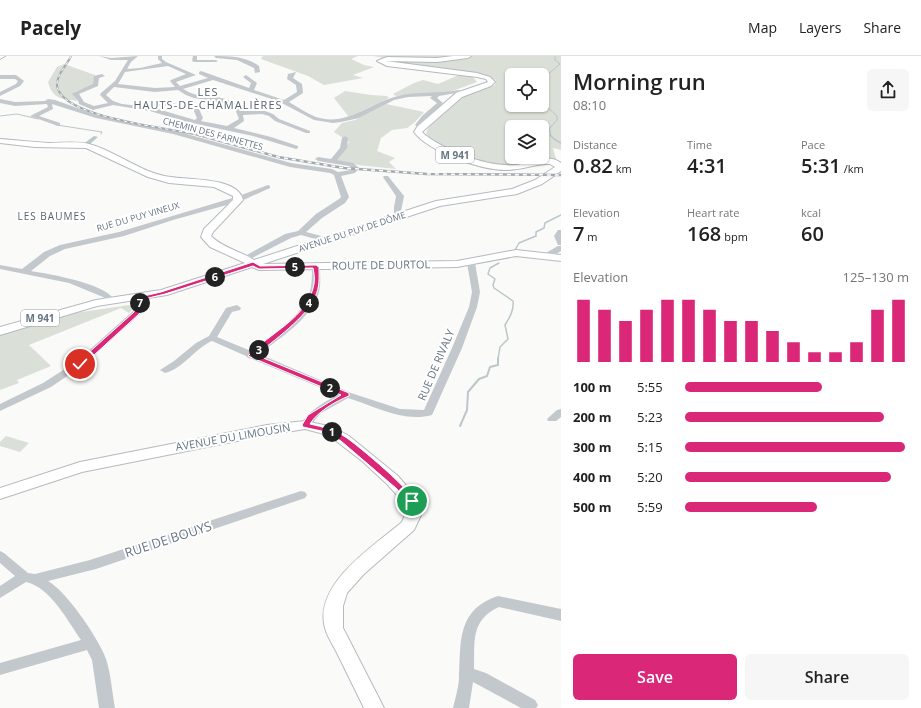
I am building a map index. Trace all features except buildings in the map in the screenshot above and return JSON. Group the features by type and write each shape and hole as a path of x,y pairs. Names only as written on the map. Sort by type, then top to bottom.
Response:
{"main road":[{"path":"378,61 390,58 437,60 464,56"},
{"path":"378,61 386,59 437,60 468,56"},
{"name":"M 941","path":"378,61 387,64 483,76 492,81 486,86 452,97 418,125 414,132 420,140 483,166 506,169 521,168 546,162 556,164 558,170"},
{"name":"M 941","path":"452,97 418,132 423,139 434,145 493,166 519,167 545,161 557,164 560,167 558,170"},
{"path":"0,141 42,145 79,145 90,147 151,175 169,180 215,184 231,190 238,198 235,204 208,231 206,237 214,245 249,261"},
{"name":"AVENUE DU PUY DE DÔME","path":"80,307 163,293 249,261 326,240 439,203 525,189 558,170"},
{"name":"ROUTE DE DURTOL","path":"249,261 259,267 316,267 471,263 509,253 561,258"},
{"name":"AVENUE DU PUY DE DÔME","path":"0,330 106,301 140,298"},
{"name":"AVENUE DU LIMOUSIN","path":"0,494 65,471 267,430 305,425 328,430 344,439 405,491 414,508 414,513 408,526 345,582 334,604 334,628 374,708"}],"street":[{"path":"101,56 111,59 134,57"},
{"path":"195,56 194,61 232,57 253,64 257,67 257,72"},
{"path":"134,57 126,64 114,85 103,94 106,99 114,103 150,109 178,118 275,140 296,147"},
{"path":"212,67 216,66 216,58"},
{"path":"123,71 140,70 161,59 172,65 286,101 306,116 330,121 344,121 359,116 388,100 404,96 452,97"},
{"path":"161,59 168,65 196,72 239,86"},
{"path":"99,70 107,76"},
{"path":"196,72 174,80 174,82 187,95 231,103 237,108 240,113 241,121 227,129"},
{"path":"286,101 300,92 299,84 290,79 290,74 294,73"},
{"path":"114,103 92,108 81,104 81,100 75,94 96,85 96,77 120,76"},
{"path":"0,78 16,77 21,81 18,85 0,94"},
{"path":"246,77 254,83 252,90"},
{"path":"114,85 154,90 186,87 211,78"},
{"path":"435,96 452,97"},
{"path":"418,125 424,117 440,103 435,96"},
{"name":"CHEMIN DES FARNETTES","path":"0,101 15,104 48,101 65,105 96,116 174,132 290,164 332,171 337,174"},
{"path":"48,101 52,108 33,116 58,124"},
{"path":"150,109 159,103 183,107"},
{"path":"196,109 200,118 196,122"},
{"path":"240,113 263,112 271,115 277,120 308,132"},
{"path":"333,161 344,147 346,143 345,138"},
{"path":"249,261 277,240 301,233 345,197 337,174 353,172 356,167 351,164 318,159"},
{"path":"386,177 400,196 397,211 399,216"},
{"name":"RUE DU PUY VINEUX","path":"25,271 47,254 63,247 121,234 238,198 268,187"},
{"path":"561,232 558,236 561,242"},
{"path":"301,233 326,240"},
{"path":"547,256 561,248"},
{"name":"RUE DE RIVALY","path":"347,395 410,415 422,415 428,413 457,348 473,307 476,292 471,263"},
{"path":"0,266 71,281 106,295 109,298 106,301"},
{"path":"251,356 295,319 312,298 317,283 316,267"},
{"path":"0,408 47,385 80,364 137,312 140,306 140,298"},
{"path":"165,370 174,367 205,341 212,338 229,310 237,308"},
{"path":"212,338 251,356 347,395"},
{"path":"305,425 311,416 339,398 347,395"},
{"path":"552,419 561,412"},
{"name":"RUE DE BOUYS","path":"0,593 29,578 91,565 301,495"},
{"path":"0,556 29,578 48,587 64,604 91,643 99,660 107,708"},
{"path":"461,708 467,673 468,630 476,614 488,604 498,601 561,615"},
{"path":"0,669 91,643"},
{"path":"467,673 481,678 530,705"}],"shaded area":[{"path":"263,56 358,56 351,59 364,65 374,67 353,75 363,78 324,85 308,76 261,59"},
{"path":"373,56 561,56 561,150 553,148 556,159 549,159 549,120 505,120 505,164 521,164 516,165 495,164 472,158 430,140 426,134 428,128 463,97 495,85 496,80 480,74 388,63 401,61"},
{"path":"64,64 95,75 94,85 74,92 79,101 59,98 50,88 48,82 57,67"},
{"path":"459,75 473,77 477,82 447,93 396,96 393,94 423,80 438,84"},
{"path":"345,91 387,96 389,98 349,117 334,98"},
{"path":"386,104 424,112 407,128 392,130 381,138 377,151 395,158 389,162 396,169 358,165 336,160 349,142 334,132 342,123 355,120"},
{"path":"129,305 134,308 129,313 121,308 29,345 51,366 17,380 19,383 0,390 0,335 68,314"},
{"path":"6,436 29,443 20,452 0,446 0,442"}],"waterway":[{"path":"549,74 560,64 555,60 555,56"},
{"path":"549,109 557,116 557,120 549,129 551,136"},
{"path":"0,116 17,114 38,119"},
{"path":"57,125 102,132 101,134"},
{"path":"551,136 561,143"},
{"path":"89,144 88,143 96,137"},
{"path":"515,250 519,243 536,236 536,232 544,228 545,223 561,215"},
{"path":"498,359 500,347 508,339 505,325 513,307 513,301 494,288 493,285 495,279 488,274 490,268 499,263"},
{"path":"460,426 467,410 468,392 479,379 487,376 490,367 498,365 498,359"}],"railway":[{"path":"71,56 58,78 57,86 64,97 78,107 121,120 201,136"},
{"path":"201,136 278,157 344,168 427,174 561,175"}],"district":[{"name":"LES HAUTS-DE-CHAMALIÈRES","path":"208,98"},
{"name":"LES BAUMES","path":"52,216"}],"route":[{"path":"80,364 137,312 140,304 137,299 163,293 253,264 259,267 316,267 317,283 312,298 295,319 251,356 347,395 339,398 311,416 305,425 328,430 344,439 405,491 412,501"}]}
